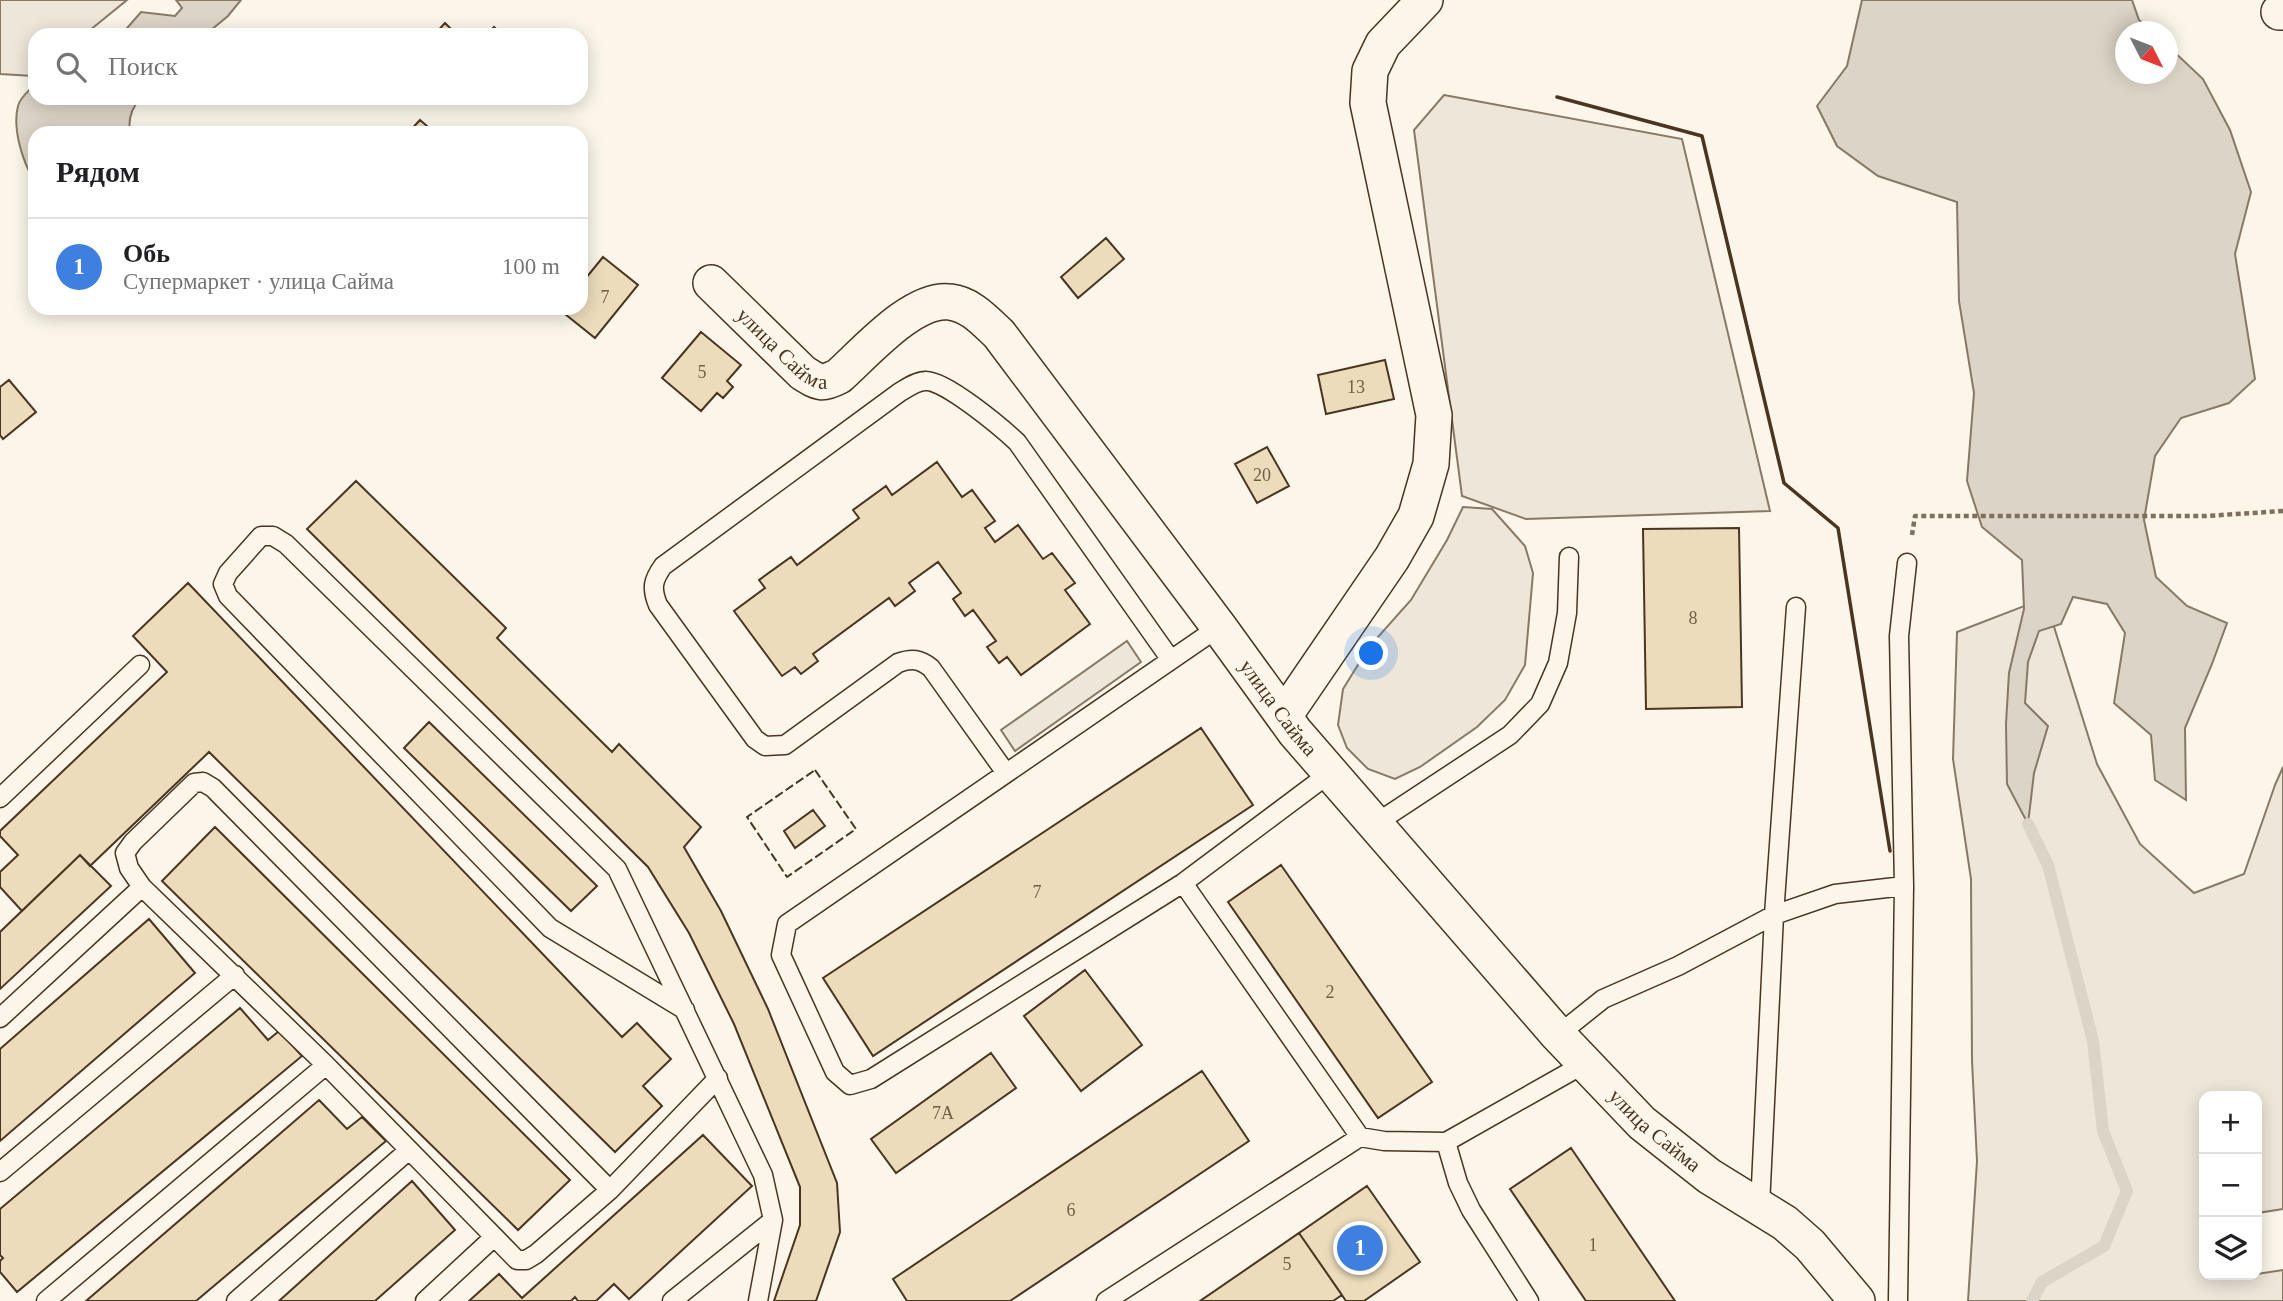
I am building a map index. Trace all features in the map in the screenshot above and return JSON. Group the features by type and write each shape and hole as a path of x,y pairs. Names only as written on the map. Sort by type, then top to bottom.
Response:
{"street":[{"path":"1284,716 1392,558 1416,516 1431,464 1434,415 1367,103 1370,71 1382,44 1425,0"},
{"name":"улица Сайма","path":"711,283 803,373 817,382 828,382 839,376 909,313 926,304 949,301 981,316 999,334 1284,716 1330,773 1584,1065 1642,1123 1674,1150 1709,1176 1785,1223 1810,1245 1857,1301"}],"lane":[{"path":"1006,773 931,668 922,661 909,659 898,663 785,745 765,746 755,739 658,605 652,592 653,580 663,566 900,392 927,380 941,384 1017,442 1171,660"},
{"path":"685,1010 550,928 228,596 223,584 228,573 261,536 273,536 286,544 617,869 718,1078 763,1175 773,1220 758,1301"},
{"path":"1375,824 1510,735 1540,704 1558,663 1567,613 1569,557"},
{"path":"1898,1301 1904,886 1899,636 1907,563"},
{"path":"1759,1206 1774,915 1796,607"},
{"path":"1219,627 787,924 781,955 835,1072 850,1085 871,1079 1184,883 1330,773"},
{"path":"0,799 140,665"},
{"path":"610,1190 213,788 203,782 194,783 125,853 129,868 142,887 326,1065 517,1260 526,1260 610,1190 718,1078"},
{"path":"1184,883 1360,1136 1384,1141 1446,1142 1584,1065"},
{"path":"1558,1035 1603,999 1678,966 1774,915 1835,894 1904,886"},
{"path":"0,1018 142,887"},
{"path":"0,1172 235,975"},
{"path":"46,1301 326,1065"},
{"path":"1106,1301 1360,1136"},
{"path":"1446,1142 1458,1183 1471,1210 1529,1301"},
{"path":"236,1301 409,1150"},
{"path":"672,1301 773,1220"},
{"path":"425,1301 493,1238"}],"path":[{"path":"1915,516 2206,516 2283,511"}],"shaded area":[{"path":"0,0 127,0 93,28 28,28 28,76 0,74"},
{"path":"176,0 241,0 213,28 127,28 141,12 175,16 182,8"},
{"path":"1862,0 2132,0 2140,21 2115,21 2115,84 2178,84 2178,55 2203,79 2230,130 2251,192 2235,254 2255,379 2229,403 2181,418 2155,456 2144,520 2156,577 2187,606 2227,623 2185,728 2186,800 2155,780 2151,735 2114,703 2125,633 2107,604 2073,597 2061,624 2039,631 2028,662 2025,703 2048,726 2034,773 2028,824 2007,784 2009,673 2024,609 2022,560 1982,527 1967,481 1974,393 1959,301 1957,202 1878,176 1837,146 1817,106 1847,66"},
{"path":"28,92 28,105 136,105 129,126 28,126 28,169 16,125 19,103"},
{"path":"1444,95 1682,139 1770,511 1526,519 1462,496 1414,130"},
{"path":"1463,507 1492,509 1525,546 1533,573 1525,665 1505,700 1477,727 1420,767 1395,779 1368,769 1347,748 1338,725 1343,689 1369,647 1411,600 1447,540"},
{"path":"2045,598 2097,764 2140,844 2194,893 2244,874 2283,767 2283,1209 2262,1212 2262,1091 2199,1091 2199,1280 2262,1280 2262,1273 2283,1270 2283,1301 1968,1301 1977,1161 1972,1061 1971,879 1953,759 1957,632"},
{"path":"1127,641 1141,662 1015,751 1001,730"}],"building":[{"path":"420,120 427,126 414,126"},
{"path":"1106,238 1124,259 1078,298 1061,277"},
{"path":"603,257 638,285 595,338 566,315 588,315 588,275"},
{"path":"701,332 741,365 727,381 733,387 723,398 717,393 701,411 662,378"},
{"path":"1385,360 1394,399 1326,414 1318,375"},
{"path":"9,380 36,412 3,439 0,435 0,387"},
{"path":"1267,447 1289,486 1257,503 1235,464"},
{"path":"937,462 962,497 972,490 995,521 985,528 995,542 1018,525 1043,559 1052,553 1075,583 1065,590 1090,624 1021,675 1007,657 999,663 987,647 996,641 973,610 965,616 953,599 961,593 938,562 909,583 915,591 895,606 889,598 813,654 818,661 801,674 795,667 782,676 734,611 765,588 759,580 791,557 797,565 859,518 853,510 886,486 892,495"},
{"path":"356,481 506,628 497,638 612,752 619,744 701,827 684,847 721,911 768,1009 837,1183 840,1232 816,1301 774,1301 800,1225 800,1187 734,1024 689,933 648,867 307,529"},
{"path":"1739,528 1742,707 1646,709 1643,529"},
{"path":"188,583 622,1037 637,1023 671,1059 643,1086 662,1106 615,1152 209,752 90,866 80,855 22,911 0,887 0,872 18,855 0,836 0,831 167,672 133,636"},
{"path":"429,722 597,886 571,911 404,748"},
{"path":"1201,728 1253,805 873,1056 823,978"},
{"path":"813,810 825,826 795,848 784,831"},
{"path":"215,827 570,1180 518,1230 162,881"},
{"path":"80,855 111,886 0,989 0,932"},
{"path":"1281,865 1432,1082 1378,1118 1228,902"},
{"path":"149,919 195,973 0,1141 0,1049"},
{"path":"1085,970 1142,1045 1081,1091 1024,1016"},
{"path":"240,1008 268,1040 279,1031 302,1056 17,1292 0,1272 0,1261 3,1258 0,1255 0,1209"},
{"path":"991,1053 1016,1088 896,1173 871,1139"},
{"path":"1202,1071 1249,1141 1010,1301 907,1301 893,1279"},
{"path":"319,1100 347,1129 362,1117 386,1141 196,1301 86,1301"},
{"path":"703,1135 752,1186 629,1299 614,1284 596,1301 578,1301 575,1297 571,1301 469,1301 499,1274 522,1298"},
{"path":"1571,1148 1675,1301 1586,1301 1510,1189"},
{"path":"412,1181 455,1230 375,1301 279,1301"},
{"path":"1367,1186 1420,1262 1364,1301 1346,1301 1299,1233"},
{"path":"1299,1233 1342,1295 1333,1301 1200,1301"}],"waterway":[{"path":"2028,824 2048,865 2093,1041 2103,1131 2127,1191 2104,1246 2042,1282 2032,1301"}],"fence":[{"path":"815,770 856,829 787,877 747,817 815,770"}],"wall":[{"path":"1557,97 1702,136 1784,483 1838,528 1890,851"}],"place":[{"name":"Обь","path":"1360,1248"}]}
